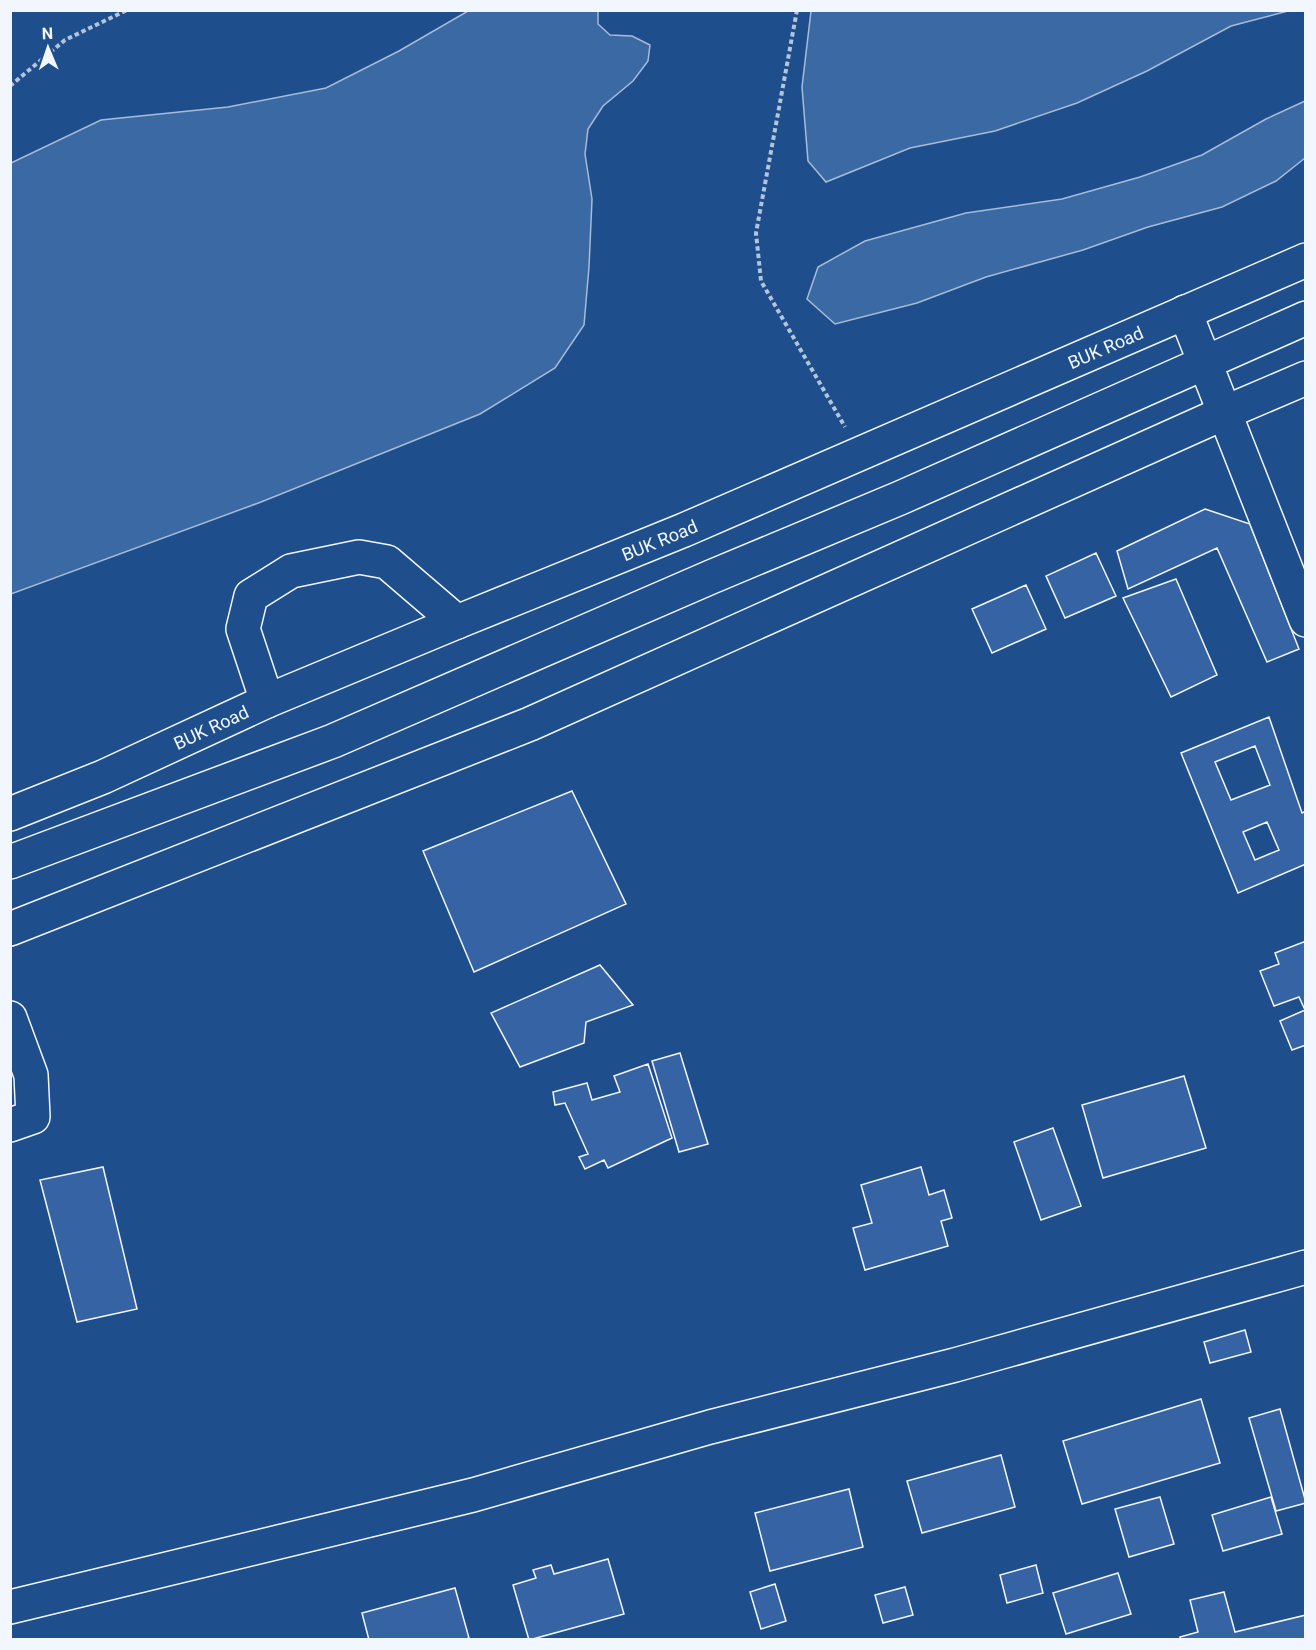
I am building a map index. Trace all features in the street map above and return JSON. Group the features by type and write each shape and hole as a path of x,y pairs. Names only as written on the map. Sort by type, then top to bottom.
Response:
{"main road":[{"name":"BUK Road","path":"10,814 103,777 267,701 684,530 1305,260"},
{"path":"1185,312 1305,620"},
{"path":"10,862 333,741 711,577 900,498 1305,318"},
{"path":"10,929 530,724 1305,378"},
{"path":"267,701 243,629 251,596 291,571 359,557 387,562 457,622"},
{"path":"10,1018 31,1075 33,1117 10,1125"},
{"path":"10,1607 473,1495 710,1427 955,1365 1305,1267"}],"path":[{"path":"10,86 65,40 127,10"},
{"path":"797,10 756,233 761,281 860,454"}],"water":[{"path":"811,10 1288,11 1231,26 1147,71 1077,103 995,131 910,148 826,182 808,161 802,87"},
{"path":"468,11 598,11 598,24 610,35 632,36 650,45 648,61 633,81 603,106 588,129 585,154 592,199 584,325 555,368 480,414 261,502 11,594 11,163 101,120 228,107 326,88 399,51"},
{"path":"1305,101 1305,158 1276,181 1222,207 1148,227 1083,250 986,277 917,303 835,324 807,299 818,267 865,241 966,213 1062,199 1140,177 1202,155 1266,119"}],"building":[{"path":"1205,509 1250,524 1299,649 1267,662 1217,548 1128,589 1117,551"},
{"path":"1096,553 1116,596 1065,618 1046,576"},
{"path":"1176,579 1217,675 1171,697 1123,598"},
{"path":"1026,585 1046,629 992,653 972,609"},
{"path":"1269,717 1302,813 1306,811 1306,864 1238,893 1181,753","holes":["1255,746 1270,785 1231,800 1215,762","1267,822 1279,850 1255,860 1243,832"]},
{"path":"572,791 626,904 474,972 423,851"},
{"path":"1306,941 1306,1045 1292,1050 1280,1021 1305,1010 1299,997 1274,1006 1260,971 1279,964 1275,953"},
{"path":"600,965 633,1005 586,1022 584,1043 520,1067 491,1013"},
{"path":"680,1053 708,1144 679,1152 652,1061"},
{"path":"648,1064 672,1138 608,1168 604,1160 585,1169 579,1157 588,1154 565,1103 555,1105 553,1092 587,1083 592,1100 620,1092 614,1076"},
{"path":"1184,1076 1206,1148 1103,1178 1082,1105"},
{"path":"1053,1128 1081,1206 1041,1220 1014,1142"},
{"path":"103,1167 137,1309 77,1322 40,1180"},
{"path":"921,1167 929,1195 944,1190 952,1218 941,1221 948,1246 865,1270 853,1228 872,1223 861,1185"},
{"path":"1245,1330 1251,1352 1210,1363 1204,1342"},
{"path":"1201,1399 1220,1463 1082,1504 1063,1441"},
{"path":"1280,1409 1306,1503 1276,1511 1249,1418"},
{"path":"1001,1455 1015,1507 922,1533 907,1481"},
{"path":"849,1489 863,1547 770,1571 755,1513"},
{"path":"1160,1497 1174,1544 1129,1557 1115,1509"},
{"path":"1271,1497 1282,1534 1223,1551 1212,1515"},
{"path":"608,1559 624,1614 529,1640 513,1585 536,1578 533,1570 551,1565 554,1574"},
{"path":"1036,1565 1043,1593 1007,1603 1000,1575"},
{"path":"1118,1573 1131,1614 1066,1634 1053,1593"},
{"path":"775,1584 786,1621 761,1629 750,1592"},
{"path":"905,1587 913,1615 883,1623 875,1595"},
{"path":"455,1588 469,1638 463,1640 369,1640 362,1613"},
{"path":"1224,1592 1235,1632 1306,1615 1306,1640 1181,1640 1180,1637 1198,1632 1190,1600"}]}
